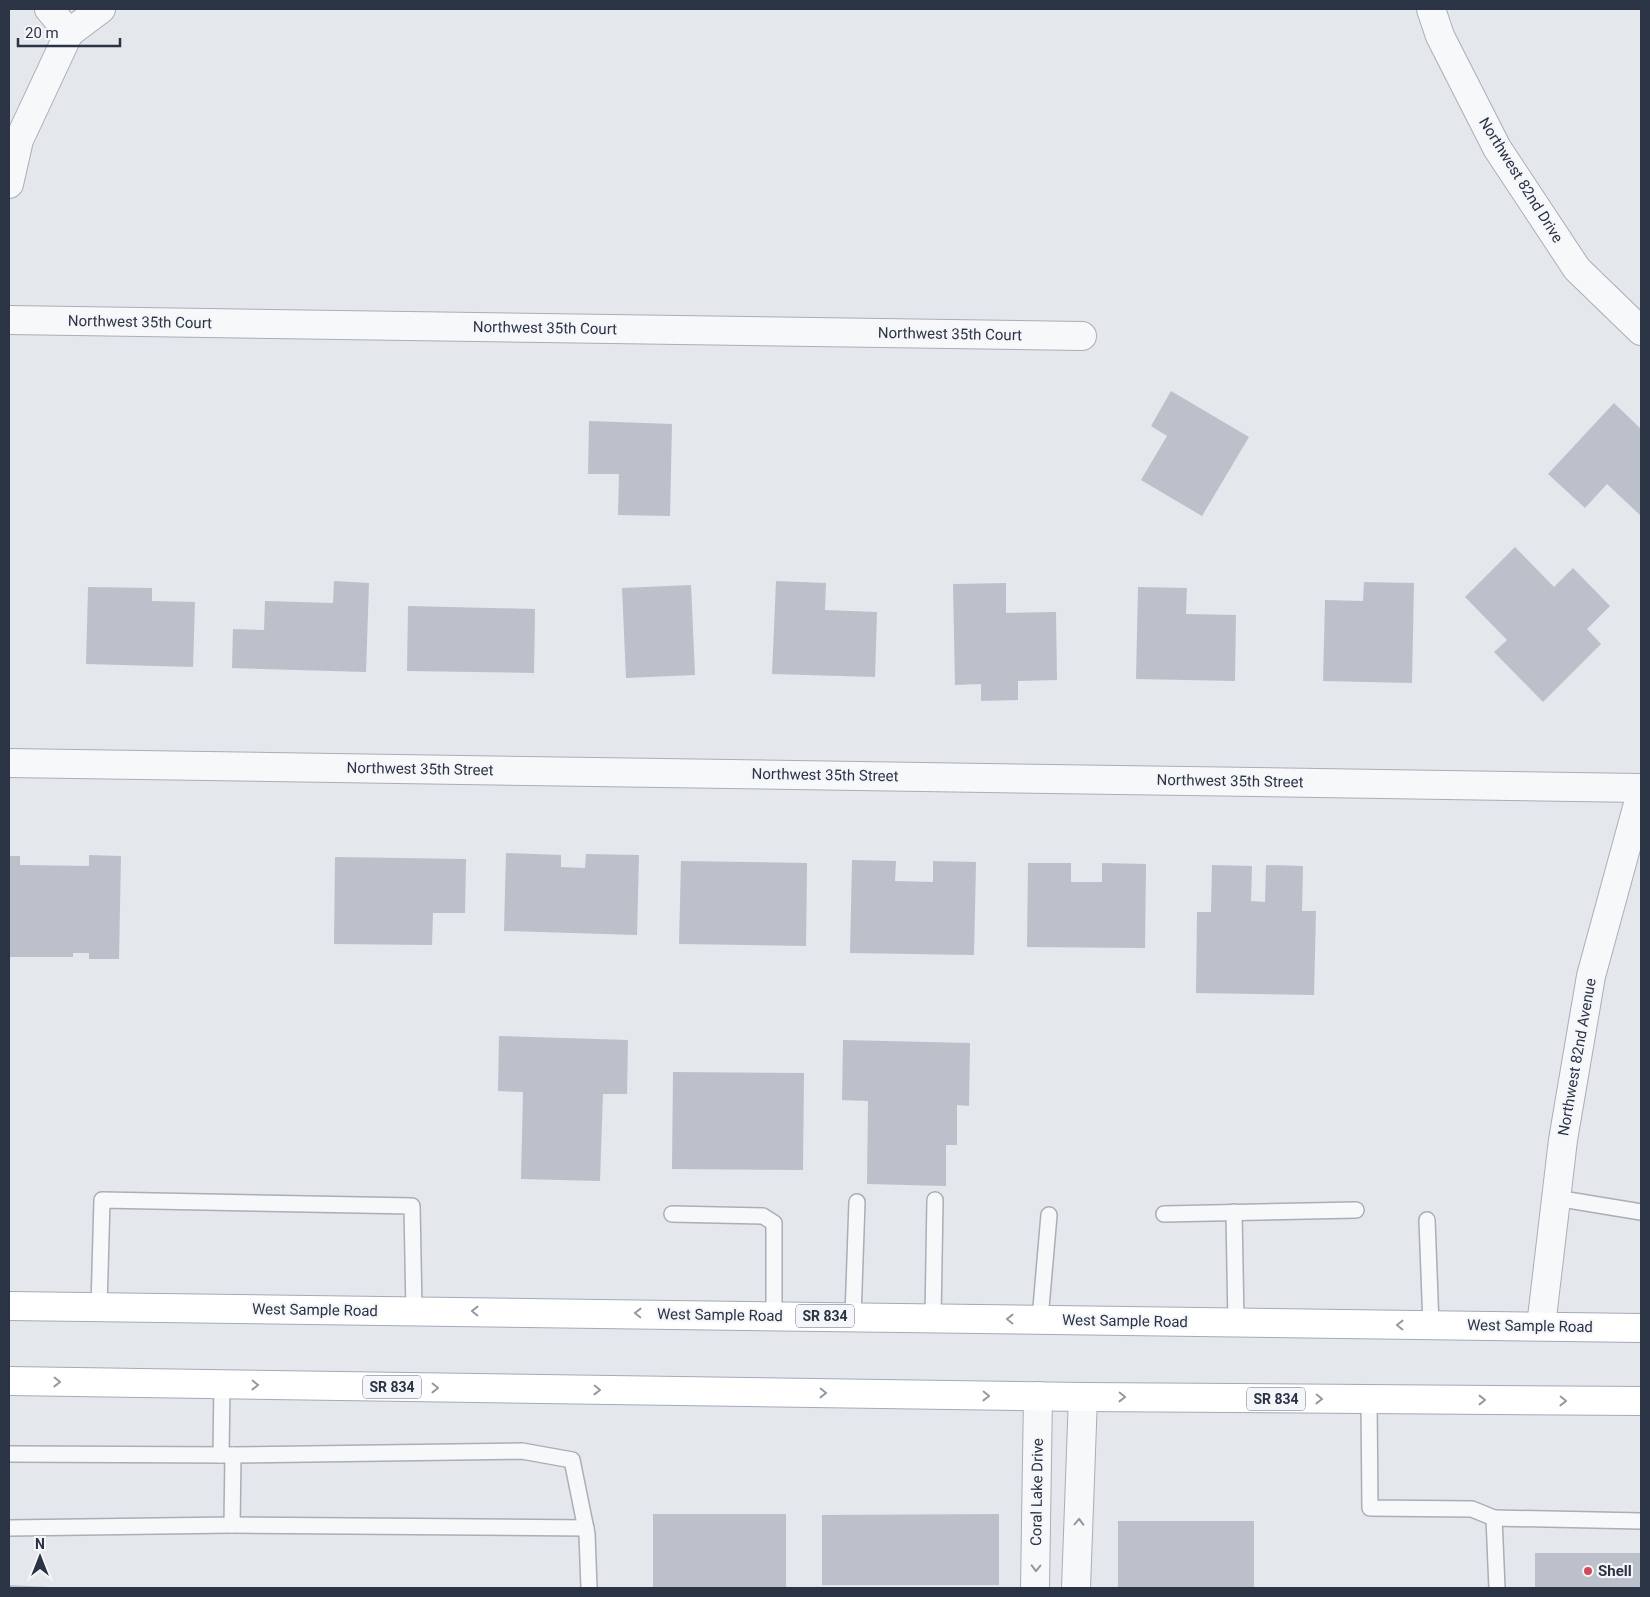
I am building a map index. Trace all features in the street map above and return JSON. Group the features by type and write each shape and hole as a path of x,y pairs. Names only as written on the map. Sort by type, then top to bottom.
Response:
{"main road":[{"name":"West Sample Road","path":"9,1306 1641,1328"},
{"name":"SR 834","path":"9,1381 1083,1397 1641,1402"}],"street":[{"path":"49,9 69,34"},
{"path":"9,184 19,140 69,34 101,9"},
{"name":"Northwest 82nd Drive","path":"1430,9 1440,36 1497,148 1577,268 1641,331"},
{"name":"Northwest 35th Court","path":"9,320 1082,336"},
{"name":"Northwest 35th Street","path":"9,763 1641,788"},
{"name":"Northwest 82nd Avenue","path":"1541,1326 1563,1140 1591,976 1641,793"},
{"name":"Coral Lake Drive","path":"1035,1588 1038,1396"},
{"path":"1076,1588 1083,1397"}],"lane":[{"path":"1556,1198 1641,1212"},
{"path":"99,1307 102,1200 412,1206 414,1311"},
{"path":"933,1318 935,1200"},
{"path":"853,1317 858,1202"},
{"path":"1164,1214 1356,1210"},
{"path":"1234,1212 1236,1322"},
{"path":"672,1214 763,1216 774,1223 774,1315"},
{"path":"1040,1319 1049,1215"},
{"path":"1427,1220 1431,1325"},
{"path":"222,1384 232,1525"},
{"path":"1370,1400 1370,1508 1472,1509 1494,1518 1641,1521"},
{"path":"9,1454 227,1455 522,1452 572,1460 586,1528 589,1588"},
{"path":"1494,1518 1497,1588"},
{"path":"9,1528 232,1525 586,1528"}],"building":[{"path":"1171,391 1249,437 1202,516 1141,480 1167,436 1151,426"},
{"path":"1614,403 1641,429 1641,516 1607,484 1585,508 1548,474"},
{"path":"589,421 672,424 670,516 618,515 619,474 588,474"},
{"path":"1515,547 1554,587 1573,568 1610,606 1587,629 1601,644 1543,702 1494,652 1507,640 1465,597"},
{"path":"334,581 369,583 366,672 232,668 233,629 264,630 265,601 333,603"},
{"path":"776,581 826,583 825,610 877,612 875,677 772,674"},
{"path":"1364,582 1414,583 1412,683 1323,681 1325,600 1363,601"},
{"path":"1006,583 1006,613 1056,612 1057,680 1018,681 1018,700 981,701 981,684 955,685 953,584"},
{"path":"691,585 695,675 626,678 622,588"},
{"path":"88,587 152,588 152,601 195,602 193,667 86,664"},
{"path":"1138,587 1187,588 1186,614 1236,615 1235,681 1136,679"},
{"path":"408,606 535,609 534,673 407,671"},
{"path":"506,853 561,855 561,867 585,868 586,854 639,855 637,935 504,931"},
{"path":"89,855 121,856 119,959 89,959 89,953 73,953 73,957 9,957 9,856 20,856 20,865 89,866"},
{"path":"335,857 466,859 465,913 433,913 432,945 334,944"},
{"path":"852,860 896,861 895,881 933,882 933,861 976,862 974,955 850,953"},
{"path":"681,861 807,863 806,946 679,944"},
{"path":"1028,863 1071,863 1071,882 1102,882 1102,863 1146,864 1145,948 1027,947"},
{"path":"1212,865 1252,866 1251,901 1265,902 1266,865 1303,866 1302,911 1316,911 1314,995 1196,993 1197,912 1211,912"},
{"path":"499,1036 628,1040 627,1094 603,1094 600,1181 521,1179 523,1092 498,1091"},
{"path":"843,1040 970,1043 969,1106 957,1105 957,1145 946,1145 946,1186 867,1184 868,1101 842,1100"},
{"path":"673,1072 804,1073 803,1170 672,1169"},
{"path":"653,1514 786,1514 786,1587 653,1588"},
{"path":"999,1514 999,1585 822,1585 822,1515"},
{"path":"1118,1521 1254,1521 1254,1588 1118,1588"},
{"name":"Shell","path":"1535,1553 1641,1553 1641,1588 1535,1588"},
{"path":"9,1585 49,1587 49,1588 9,1588"}],"place":[{"name":"Shell","path":"1588,1571"}]}
